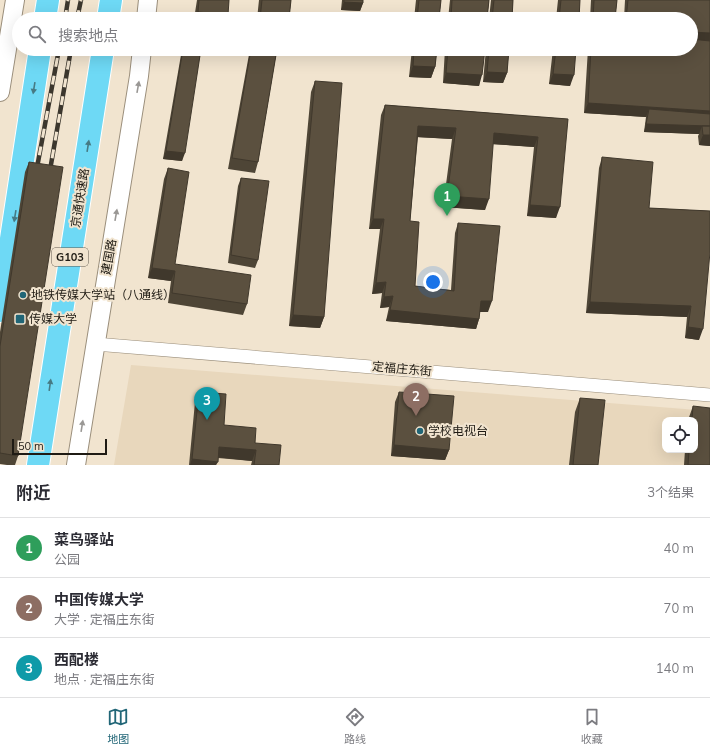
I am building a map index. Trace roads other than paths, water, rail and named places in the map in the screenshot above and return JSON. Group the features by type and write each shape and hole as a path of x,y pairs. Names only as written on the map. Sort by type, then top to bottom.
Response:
{"highway":[{"path":"46,12 48,0"},
{"path":"109,12 111,0"},
{"path":"0,311 39,56"},
{"name":"京通快速路","path":"38,465 102,56"}],"main road":[{"path":"13,12 15,0"},
{"path":"147,12 148,0"},
{"path":"0,92 12,18"},
{"name":"建国路","path":"76,465 141,56"}],"street":[{"name":"定福庄东街","path":"95,344 710,395"}],"railway":[{"path":"66,12 68,0"},
{"path":"78,12 81,0"},
{"path":"36,173 58,56"},
{"path":"49,176 70,56"}],"place":[{"name":"菜鸟驿站","path":"447,216"},
{"name":"地铁传媒大学站（八通线）","path":"23,295"},
{"name":"传媒大学","path":"20,319"},
{"name":"中国传媒大学","path":"416,416"},
{"name":"西配楼","path":"207,420"},
{"name":"学校电视台","path":"420,431"}]}
